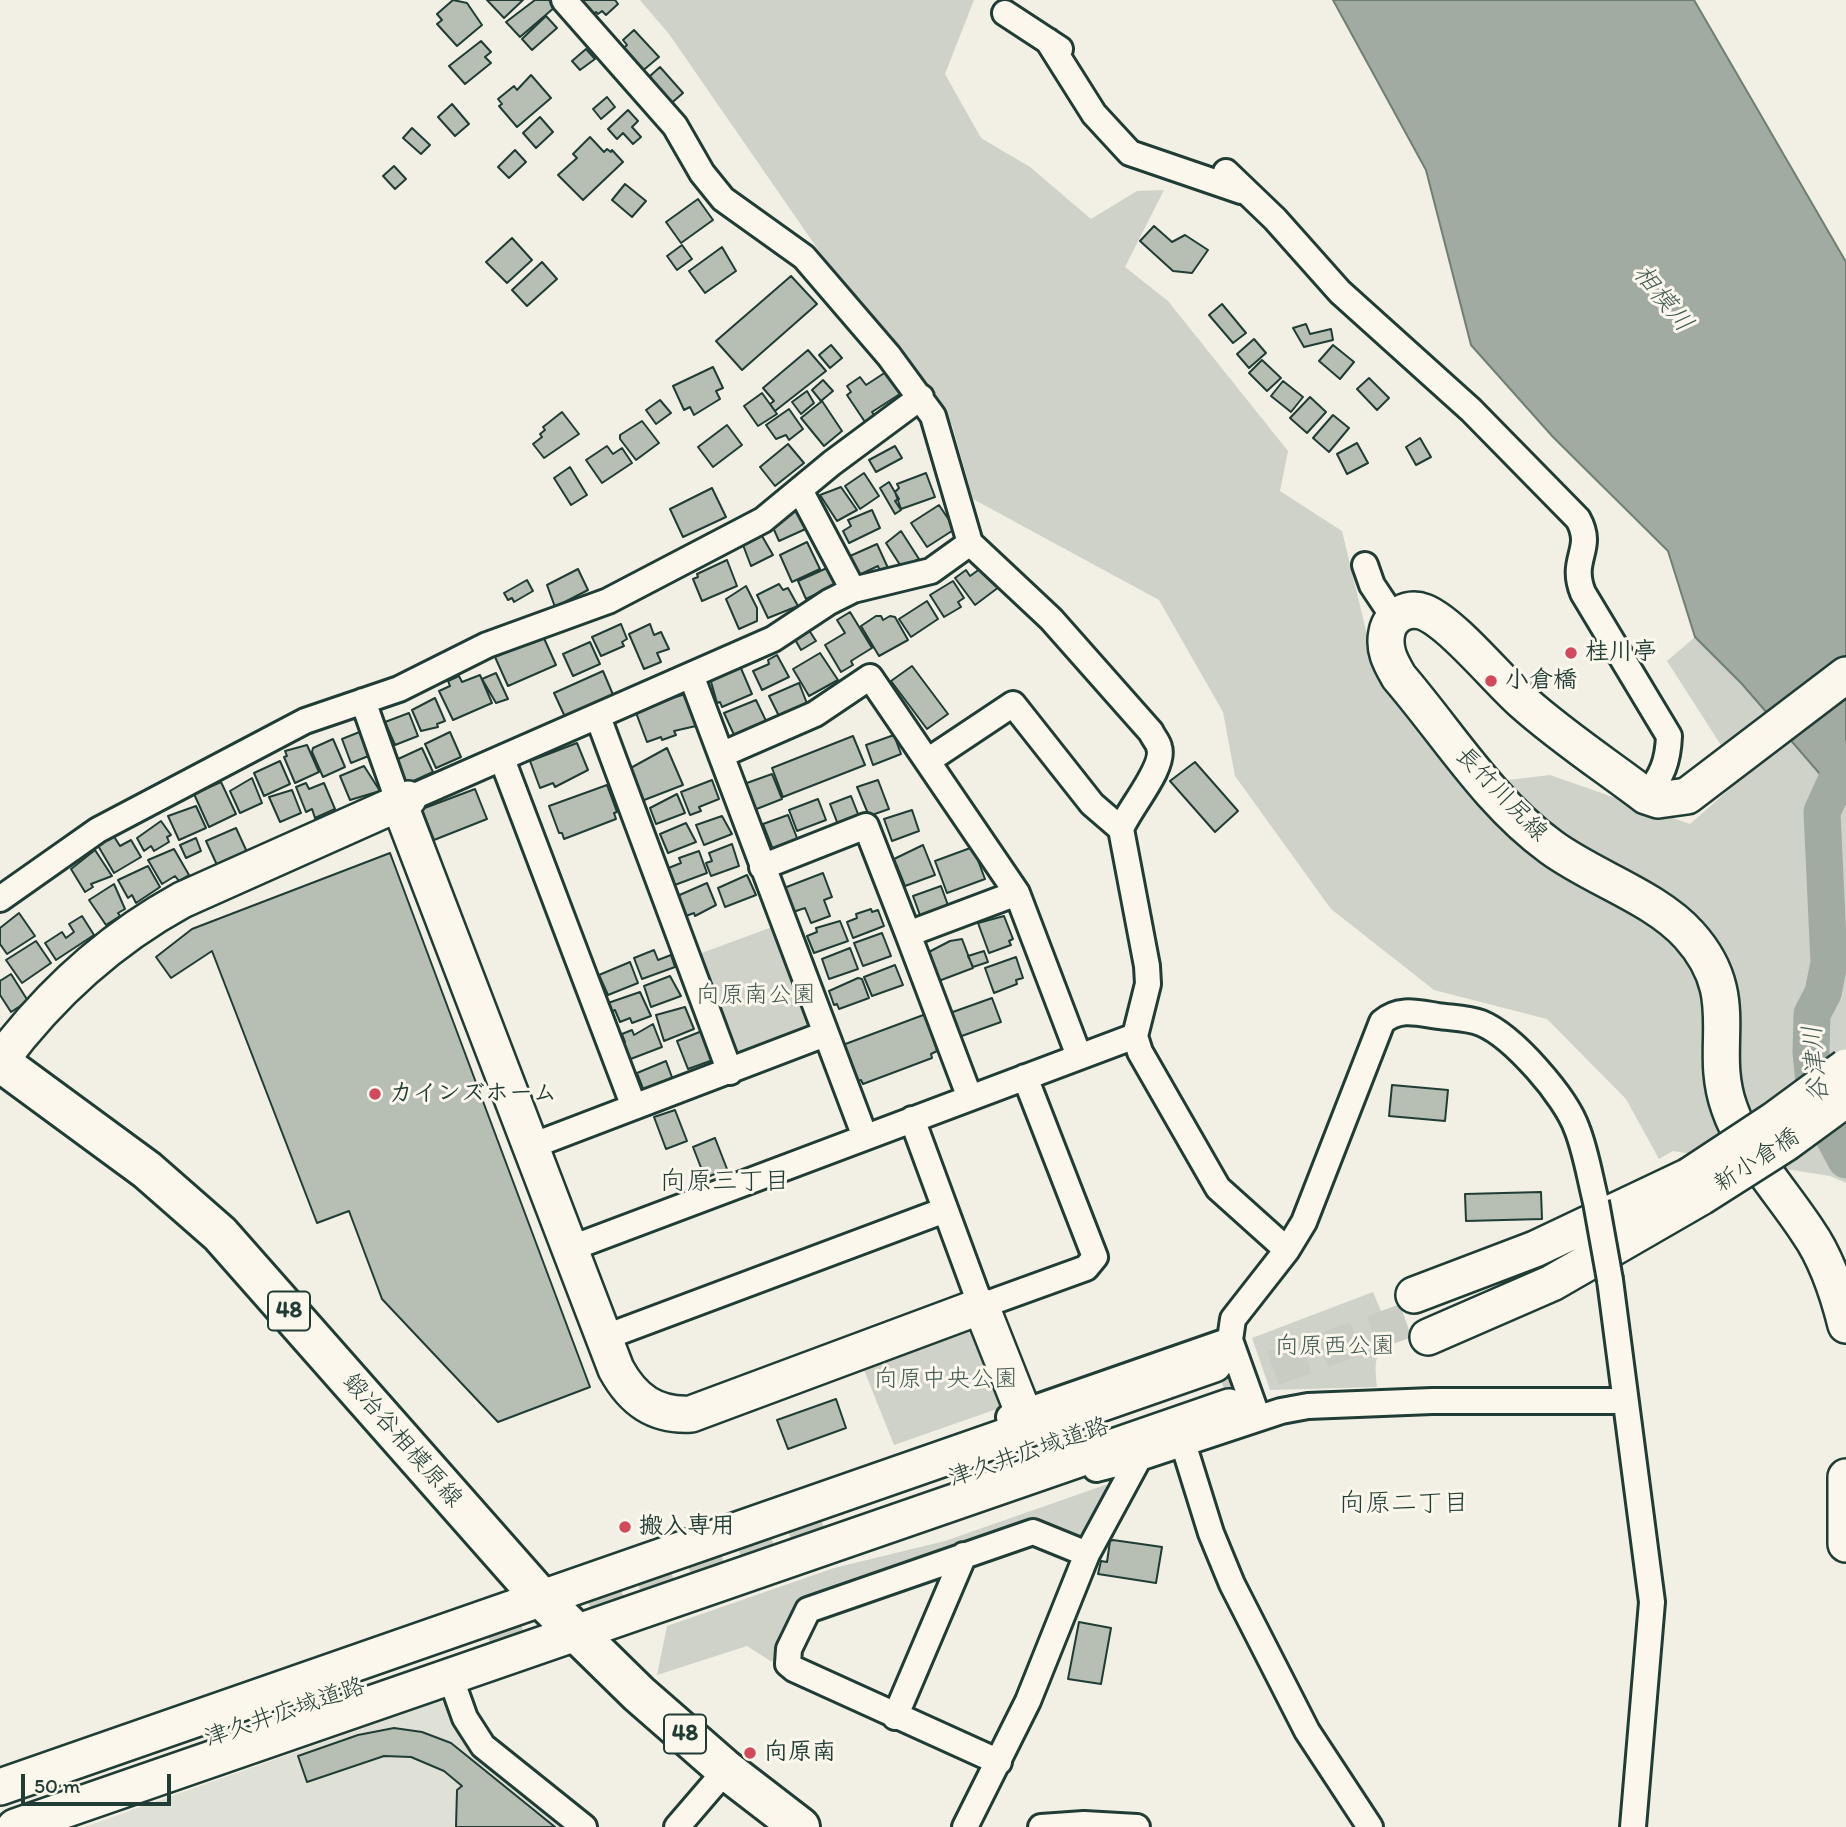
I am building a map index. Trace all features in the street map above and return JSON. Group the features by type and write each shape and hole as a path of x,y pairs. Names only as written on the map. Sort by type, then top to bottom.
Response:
{"main road":[{"path":"1394,618 1407,611 1422,612 1435,620 1524,704 1646,796 1658,800 1687,796 1846,675"},
{"name":"長竹川尻線","path":"1394,618 1387,629 1385,643 1394,668 1441,731 1507,808 1552,848 1680,925 1706,958 1720,993 1725,1088 1733,1119 1810,1234 1826,1266 1846,1325"},
{"path":"0,1061 63,987 95,958 148,919 182,900 403,801 529,1147 603,1338 616,1369 628,1390 637,1399 660,1412 691,1414 981,1306 1023,1412"},
{"name":"鍛冶谷相模原線","path":"0,1061 147,1170 220,1234 542,1599 726,1770 800,1827"},
{"name":"新小倉橋","path":"1695,1186 1774,1120 1846,1066"},
{"name":"新小倉橋","path":"1695,1186 1768,1155 1846,1099"},
{"path":"1695,1186 1552,1283 1421,1315 1542,1266 1695,1186"},
{"path":"0,1787 755,1524 1231,1383"},
{"path":"15,1827 576,1633 832,1532 1231,1383"},
{"path":"1846,1477 1846,1544"},
{"name":"津久井広域道路","path":"0,1812 490,1642"}],"street":[{"path":"564,0 675,126 702,173 723,199 804,257 921,397 933,416 970,543 1051,619 1151,732 1160,749 1157,769 1128,811 1121,829 1147,966 1148,984 1135,1036 1154,1076 1218,1188 1287,1250"},
{"path":"1005,13 1071,55"},
{"path":"1048,41 1094,114 1130,153 1252,195"},
{"path":"1226,172 1252,195 1340,292 1471,411 1578,519 1585,531 1585,545 1576,569 1583,593 1669,736 1668,757 1661,777 1646,796"},
{"path":"0,899 98,830 304,721 399,689 487,645 608,601 763,520 921,397"},
{"path":"800,490 853,590"},
{"path":"363,701 403,801 773,639 829,602 853,590 931,570 970,543"},
{"path":"1365,565 1372,585 1394,618"},
{"path":"691,675 865,1137"},
{"path":"721,755 815,714 870,677 1017,893 1079,1056"},
{"path":"929,760 1013,704 1091,804 1121,829"},
{"path":"598,717 730,1072"},
{"path":"502,759 634,1108"},
{"path":"762,867 866,827 970,1098"},
{"path":"908,934 1017,893"},
{"path":"832,1532 935,1524 1108,1465 1183,1443 1231,1383 1233,1319 1287,1250 1304,1222 1382,1022 1404,1011 1484,1024 1543,1074 1567,1106 1577,1129 1596,1202 1610,1280 1652,1602 1633,1827"},
{"path":"529,1147 825,1034"},
{"path":"569,1249 1135,1036"},
{"path":"912,1119 981,1306 1086,1268 1095,1256 1025,1077"},
{"path":"603,1338 945,1210"},
{"path":"755,1524 840,1477 1023,1412 1231,1383 1281,1410 1326,1404 1624,1401"},
{"path":"1183,1443 1211,1532 1232,1584 1307,1731 1370,1827"},
{"path":"965,1827 1028,1701 1087,1554 1139,1458"},
{"path":"999,1762 895,1717 794,1668 788,1664 789,1649 807,1610 1033,1532 1087,1554"},
{"path":"895,1717 964,1555"},
{"path":"450,1676 465,1718 483,1746 584,1827"},
{"path":"677,1827 726,1770"},
{"path":"1041,1827 1084,1824 1137,1827"}],"shaded area":[{"path":"440,1701 449,1705 565,1827 84,1827"}],"green space":[{"path":"640,0 974,0 945,74 981,138 1030,167 1091,219 1137,191 1164,190 1125,267 1168,301 1288,451 1280,491 1342,531 1370,647 1474,784 1550,775 1690,824 1742,778 1667,661 1695,637 1742,684 1846,804 1846,1183 1830,1176 1673,1151 1659,1159 1626,1099 1547,1019 1434,990 1331,909 1235,776 1223,712 1159,600 973,499 952,425 817,248 669,34"},
{"name":"向原南公園","path":"783,923 825,1034 730,1072 688,958"},
{"name":"向原西公園","path":"1373,1292 1394,1342 1382,1350 1376,1360 1377,1387 1270,1390 1252,1338"},
{"name":"向原中央公園","path":"966,1326 977,1329 1002,1398 997,1409 894,1445 862,1365"},
{"path":"1105,1485 1110,1486 1113,1492 1085,1542 1033,1524 803,1604 772,1662 747,1646 657,1675 667,1626 834,1568 945,1541"}],"water":[{"name":"相模川","path":"1333,0 1694,0 1846,262 1846,804 1742,684 1695,637 1668,551 1553,437 1471,345 1426,170"}],"building":[{"path":"453,0 467,3 482,25 457,46 437,24 442,20 437,14"},
{"path":"487,0 523,0 504,18"},
{"path":"535,0 549,0 555,7 520,37 506,22"},
{"path":"578,0 615,0 618,4 606,15 602,11 598,14 596,12 590,18"},
{"path":"546,16 557,28 532,50 522,39"},
{"path":"634,30 659,57 640,73 620,51 627,45 623,40"},
{"path":"481,41 491,52 485,57 491,63 465,84 449,66"},
{"path":"586,49 595,59 580,70 572,61"},
{"path":"660,67 683,93 667,107 650,81 650,76"},
{"path":"531,75 551,98 517,127 499,106 502,104 498,99 514,86 517,90"},
{"path":"607,97 615,107 601,119 593,109"},
{"path":"452,104 469,124 455,136 438,117"},
{"path":"628,110 638,121 632,127 641,137 633,144 623,133 617,139 608,129"},
{"path":"540,117 553,132 536,148 523,133"},
{"path":"412,128 430,145 421,154 403,138"},
{"path":"590,137 604,152 607,149 611,152 612,150 623,162 583,200 558,175 577,158 573,154"},
{"path":"515,150 526,162 509,178 498,167"},
{"path":"394,166 406,179 395,189 383,176"},
{"path":"625,184 646,201 632,217 612,200"},
{"path":"698,199 713,220 681,243 666,222"},
{"path":"1154,226 1172,242 1185,235 1208,250 1192,273 1173,271 1140,241"},
{"path":"512,238 532,260 507,283 486,262"},
{"path":"682,245 692,259 677,270 667,256"},
{"path":"722,247 736,271 705,293 689,271"},
{"path":"542,262 557,279 527,306 512,290"},
{"path":"791,276 817,304 742,370 716,341"},
{"path":"1222,304 1246,333 1233,343 1209,315"},
{"path":"1306,324 1310,334 1331,329 1333,340 1304,347 1293,328"},
{"path":"1254,339 1266,353 1249,368 1237,354"},
{"path":"831,345 842,358 830,368 819,355"},
{"path":"1333,345 1354,362 1340,379 1319,361"},
{"path":"808,350 826,371 775,411 770,404 774,401 763,388"},
{"path":"1262,360 1281,378 1267,391 1249,373"},
{"path":"713,367 723,388 716,391 720,399 694,415 690,407 684,410 673,386"},
{"path":"889,370 903,392 872,412 875,416 865,422 847,395 851,392 847,386 860,377 866,385"},
{"path":"1369,378 1389,398 1377,410 1357,389"},
{"path":"823,380 833,391 821,401 812,390"},
{"path":"1283,381 1303,397 1291,412 1271,396"},
{"path":"807,391 814,403 801,414 792,402"},
{"path":"762,393 777,414 758,426 744,406"},
{"path":"1310,397 1326,412 1307,433 1290,418"},
{"path":"660,400 671,413 656,424 646,410"},
{"path":"822,401 842,431 824,446 801,418"},
{"path":"789,409 803,429 789,440 786,435 776,439 766,425"},
{"path":"562,412 579,434 544,458 533,444 542,437 540,434 545,430 543,427"},
{"path":"1333,415 1349,428 1329,452 1313,438"},
{"path":"642,421 659,443 636,460 620,439 620,435"},
{"path":"727,425 742,445 713,467 698,447"},
{"path":"1420,438 1431,457 1416,465 1406,447"},
{"path":"1357,443 1368,463 1347,474 1337,454"},
{"path":"788,444 804,463 775,486 760,467"},
{"path":"607,446 613,454 622,448 632,463 602,483 586,460"},
{"path":"895,446 902,458 876,472 869,460"},
{"path":"570,467 587,495 571,505 554,478"},
{"path":"864,473 879,496 860,509 845,486"},
{"path":"926,473 935,497 901,509 895,492 899,488 897,484"},
{"path":"889,482 899,499 895,501 901,510 895,514 880,488"},
{"path":"841,487 857,510 837,521 820,495"},
{"path":"712,488 726,517 683,537 670,509"},
{"path":"939,505 955,529 927,547 911,523"},
{"path":"802,508 810,527 779,541 771,523"},
{"path":"872,510 880,528 849,543 843,531 851,526 848,520"},
{"path":"901,531 919,559 902,568 886,543"},
{"path":"762,536 773,555 751,566 743,545"},
{"path":"807,542 820,569 792,582 780,555"},
{"path":"877,544 888,568 880,571 878,566 859,575 850,556"},
{"path":"727,560 737,586 702,601 693,579 698,577 697,574"},
{"path":"984,566 999,587 975,605 955,578 966,570 970,576"},
{"path":"827,568 835,585 806,599 798,581"},
{"path":"578,569 588,590 555,607 547,585"},
{"path":"527,580 533,591 514,602 512,598 508,600 504,593"},
{"path":"953,581 964,598 958,602 961,607 944,617 930,595"},
{"path":"779,584 783,590 788,588 798,606 768,618 757,595"},
{"path":"746,586 757,608 757,621 739,629 726,599"},
{"path":"927,601 938,619 911,637 899,619"},
{"path":"850,612 872,648 851,661 853,665 841,672 825,645 845,633 837,620"},
{"path":"876,616 881,616 883,620 890,616 895,617 908,640 879,656 861,626"},
{"path":"621,624 627,639 622,642 624,646 601,656 592,637"},
{"path":"650,624 654,635 661,632 669,649 657,653 661,662 644,669 629,634"},
{"path":"807,627 816,641 801,650 793,636"},
{"path":"543,636 556,665 508,686 495,657"},
{"path":"590,642 600,664 573,676 563,654"},
{"path":"820,653 838,680 809,696 793,669"},
{"path":"777,655 789,677 762,690 753,671 769,664 768,660"},
{"path":"740,666 752,694 722,707 720,702 717,703 710,678"},
{"path":"912,666 948,714 927,729 891,681"},
{"path":"603,671 614,697 566,719 554,693"},
{"path":"496,673 508,699 496,703 482,679"},
{"path":"480,675 492,703 453,720 439,691 450,686 448,681 459,676 462,682"},
{"path":"799,683 808,706 780,718 769,696"},
{"path":"685,694 696,726 674,731 676,735 662,740 661,737 647,742 635,710"},
{"path":"435,698 445,721 437,724 438,727 421,731 412,710"},
{"path":"756,700 767,723 735,737 724,713"},
{"path":"409,713 418,736 395,745 385,722"},
{"path":"362,731 371,755 351,763 342,739"},
{"path":"450,732 461,757 436,768 425,744"},
{"path":"894,735 901,754 873,765 866,745"},
{"path":"853,736 865,765 783,797 772,768"},
{"path":"333,739 345,767 323,777 312,752 313,748"},
{"path":"577,743 588,770 555,787 553,783 540,788 530,761"},
{"path":"307,745 319,772 295,783 284,757 287,756 285,751"},
{"path":"422,748 433,772 407,784 396,760"},
{"path":"667,748 683,785 639,802 627,770"},
{"path":"280,761 290,784 264,796 254,773"},
{"path":"1195,762 1238,811 1215,832 1170,781"},
{"path":"364,766 380,791 350,800 340,776"},
{"path":"772,774 782,799 754,810 744,784"},
{"path":"252,778 262,803 240,813 230,791"},
{"path":"712,780 719,799 699,807 701,811 690,815 681,792"},
{"path":"878,780 889,809 869,816 857,787"},
{"path":"221,782 236,814 209,827 194,794"},
{"path":"306,783 309,789 324,783 335,809 315,818 312,809 306,812 296,787"},
{"path":"607,785 617,812 614,813 616,819 564,839 549,806"},
{"path":"475,789 487,819 434,840 422,809"},
{"path":"292,790 301,813 280,822 269,797"},
{"path":"677,794 685,813 656,824 650,808"},
{"path":"851,796 860,819 839,827 830,804"},
{"path":"818,799 826,820 797,831 789,810"},
{"path":"196,806 206,828 179,840 168,816"},
{"path":"912,810 919,831 892,841 884,819"},
{"path":"788,815 799,843 774,852 763,824"},
{"path":"722,816 732,834 704,845 696,825"},
{"path":"161,821 171,835 167,837 169,842 154,851 151,846 144,851 137,838"},
{"path":"686,823 696,842 668,853 660,834"},
{"path":"236,828 247,852 217,865 206,841"},
{"path":"113,835 120,846 131,840 141,857 114,873 97,844"},
{"path":"196,838 201,851 186,858 180,845"},
{"path":"732,844 739,866 711,876 706,863 712,861 709,853"},
{"path":"923,845 935,875 905,886 894,859"},
{"path":"973,847 985,879 947,893 935,861"},
{"path":"174,849 189,875 179,881 175,876 162,884 148,860"},
{"path":"95,850 112,876 91,884 93,887 85,892 71,869"},
{"path":"699,851 707,873 672,886 666,869 681,863 679,858"},
{"name":"カインズホーム","path":"390,853 590,1387 498,1422 382,1299 349,1211 317,1223 212,951 171,978 156,957 192,929"},
{"path":"148,866 160,887 136,903 132,895 128,898 118,880"},
{"path":"823,873 832,897 824,900 830,916 811,923 805,908 793,912 784,888"},
{"path":"747,875 756,895 725,907 718,888"},
{"path":"707,883 716,905 695,916 694,913 686,916 675,897"},
{"path":"114,884 125,909 118,913 120,916 106,925 89,900"},
{"path":"941,886 949,908 921,918 913,896"},
{"path":"871,909 872,912 878,910 884,926 853,938 847,922 857,918 856,914"},
{"path":"19,913 35,936 7,954 0,944 0,928"},
{"path":"82,916 94,935 56,960 45,943 62,932 66,938 74,932 69,924"},
{"path":"1004,916 1013,939 1009,941 1011,945 989,953 978,923"},
{"path":"840,921 848,941 814,953 807,936 817,932 816,928"},
{"path":"882,933 891,956 863,966 854,943"},
{"path":"962,939 973,968 936,982 925,954 950,941"},
{"path":"36,941 51,963 22,983 6,960"},
{"path":"850,948 858,969 829,979 822,959"},
{"path":"654,950 658,960 671,955 675,967 642,979 634,958"},
{"path":"984,951 988,962 973,967 968,956"},
{"path":"1016,957 1023,978 1016,980 1017,984 994,993 985,968"},
{"path":"630,962 638,983 608,995 599,975"},
{"path":"895,965 903,985 872,996 864,977"},
{"path":"11,974 28,1001 11,1012 0,995 0,981"},
{"path":"670,976 681,996 651,1007 644,986"},
{"path":"858,978 862,979 869,998 839,1009 837,1004 834,1005 829,991"},
{"path":"640,992 651,1016 632,1023 630,1018 620,1022 615,1010 611,1012 608,1003"},
{"path":"992,998 1001,1022 959,1037 950,1013"},
{"path":"685,1007 694,1029 664,1041 656,1015"},
{"path":"926,1014 937,1051 931,1054 932,1058 863,1084 861,1080 857,1081 840,1046"},
{"path":"653,1024 662,1047 628,1060 621,1043 625,1042 622,1034 632,1030 634,1035"},
{"path":"702,1031 713,1060 688,1069 677,1041"},
{"path":"666,1061 673,1080 644,1091 637,1073"},
{"path":"1392,1085 1448,1090 1445,1121 1389,1116"},
{"path":"675,1110 687,1141 666,1149 654,1117"},
{"path":"715,1138 727,1169 705,1178 693,1147"},
{"path":"1541,1192 1542,1219 1466,1221 1465,1194"},
{"path":"836,1399 846,1428 788,1449 777,1420"},
{"path":"1110,1541 1162,1547 1156,1583 1098,1574 1101,1561 1107,1562"},
{"path":"1079,1622 1111,1628 1101,1684 1068,1679"},
{"path":"394,1728 422,1732 451,1743 555,1827 456,1827 457,1790 462,1786 444,1771 411,1757 384,1756 307,1782 298,1756 358,1735"}],"waterway":[{"name":"谷津川","path":"1846,759 1822,812 1829,963 1823,993 1812,1014 1811,1052 1816,1104 1846,1160"}],"tunnel":[{"path":"1223,1386 1422,1315"},
{"path":"490,1642 835,1520"}],"place":[{"name":"桂川亭","path":"1571,653"},
{"name":"小倉橋","path":"1491,681"},
{"name":"カインズホーム","path":"375,1094"},
{"name":"搬入専用","path":"625,1527"},
{"name":"向原南","path":"750,1753"}],"district":[{"name":"向原三丁目","path":"725,1182"},
{"name":"向原二丁目","path":"1404,1504"}]}
